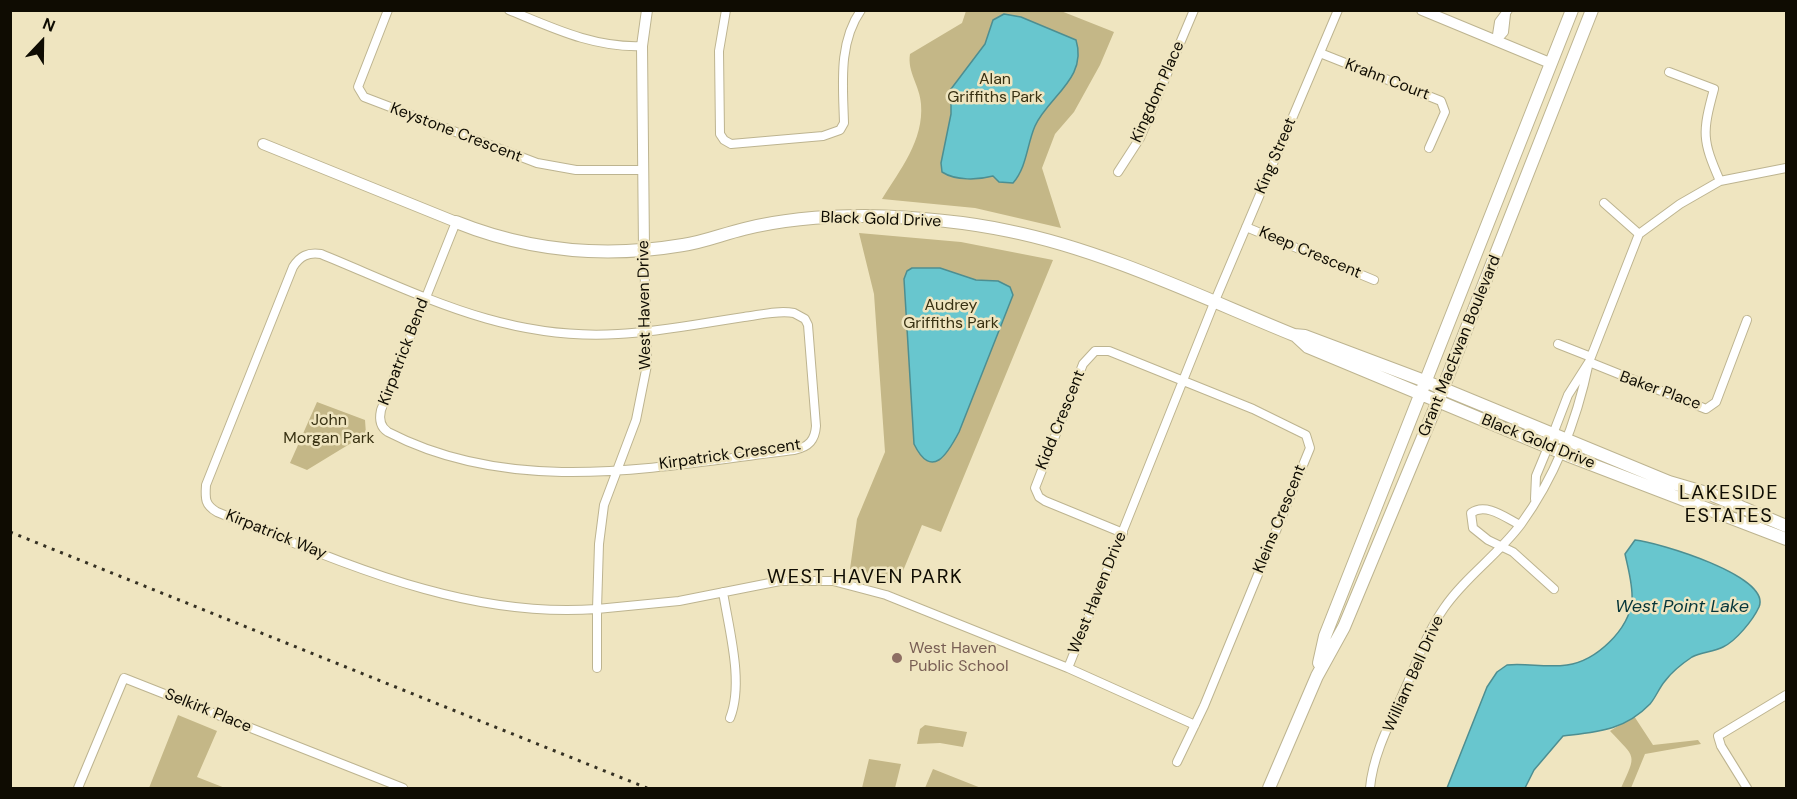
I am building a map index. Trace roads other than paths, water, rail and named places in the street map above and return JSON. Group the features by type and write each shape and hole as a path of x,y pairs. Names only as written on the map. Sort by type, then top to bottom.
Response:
{"main road":[{"name":"Grant MacEwan Boulevard","path":"1317,676 1325,636 1572,10"},
{"name":"Grant MacEwan Boulevard","path":"1269,789 1317,676 1344,627 1440,396 1592,10"},
{"name":"Black Gold Drive","path":"456,222 498,237 543,247 644,249 683,245 765,224 816,217 920,219 1010,231 1059,244 1294,334 1308,347 1423,388 1562,453 1786,539"},
{"name":"Black Gold Drive","path":"1440,396 1553,434 1786,526"}],"street":[{"name":"Keystone Crescent","path":"387,10 358,87 364,97 537,163 576,170 642,170"},
{"path":"509,10 581,39 616,47 642,46"},
{"name":"West Haven Drive","path":"647,10 642,46 642,170 647,365 641,402 615,471 601,523 597,609 661,604 788,580 817,579 851,584 886,595 1068,668 1214,303"},
{"path":"726,10 719,51 720,134 724,141 731,144 823,136 840,130 844,123 843,69 847,38 861,10"},
{"name":"Kingdom Place","path":"1118,172 1140,138 1194,10"},
{"name":"King Street","path":"1214,303 1338,10"},
{"path":"1422,10 1550,63"},
{"path":"1496,41 1504,32 1507,12"},
{"name":"Krahn Court","path":"1320,53 1441,101 1444,112 1429,148"},
{"path":"1669,72 1714,89 1706,118 1705,147 1720,181"},
{"path":"262,144 456,222"},
{"path":"1604,203 1639,234 1680,204 1720,181 1768,169 1786,168"},
{"name":"Kirpatrick Bend","path":"456,222 381,410 380,421 383,429 447,454 500,466 559,473 615,471"},
{"name":"Keep Crescent","path":"1246,227 1374,280"},
{"name":"William Bell Drive","path":"1370,789 1387,733 1429,632 1444,607 1503,546 1520,525 1562,453 1581,401 1590,360 1639,234"},
{"name":"Kirpatrick Way","path":"426,296 321,254 301,256 293,267 206,485 207,506 367,572 432,592 521,610 597,609"},
{"path":"426,296 496,323 537,331 615,334 647,330"},
{"name":"Kirpatrick Crescent","path":"615,471 799,449 811,443 815,433 809,333 808,325 801,315 780,312 647,330"},
{"name":"Baker Place","path":"1590,360 1706,409 1716,402 1747,320"},
{"path":"1558,344 1590,360"},
{"name":"Kidd Crescent","path":"1122,533 1045,501 1039,497 1035,488 1083,364 1089,354 1100,349 1184,382"},
{"name":"William Bell Drive","path":"1535,499 1536,477 1553,434 1569,395 1590,360"},
{"name":"Kleins Crescent","path":"1177,762 1195,725 1310,448 1306,435 1184,382"},
{"path":"1520,525 1487,509 1479,508 1472,513 1473,528 1488,540 1503,546 1554,589"},
{"path":"723,592 736,684 735,706 730,718"},
{"path":"597,609 597,668"},
{"path":"1068,668 1195,725"},
{"name":"Selkirk Place","path":"78,789 124,678 403,789"},
{"path":"1747,789 1721,746 1718,736 1786,696"}],"water":[{"path":"1004,14 1021,17 1076,40 1078,53 1076,65 1072,76 1035,126 1024,163 1013,183 999,182 993,176 974,179 954,177 942,172 941,163 951,114 951,89 985,44 993,20"},
{"path":"912,268 940,268 976,280 998,281 1010,287 1013,295 959,432 945,455 933,462 927,461 914,444 904,279 907,271"},
{"name":"West Point Lake","path":"1635,540 1687,554 1731,573 1748,584 1758,595 1759,607 1744,630 1728,644 1692,657 1677,668 1650,704 1630,720 1609,729 1563,736 1534,770 1525,788 1447,788 1487,687 1497,672 1507,665 1559,666 1578,662 1600,651 1618,633 1630,611 1631,583 1625,554"}],"railway":[{"path":"10,532 647,788"}],"place":[{"name":"West Haven Public School","path":"897,658"}],"district":[{"name":"LAKESIDE ESTATES","path":"1729,506"},
{"name":"WEST HAVEN PARK","path":"865,578"}],"park label":[{"name":"Alan Griffiths Park","path":"995,89"},
{"name":"Audrey Griffiths Park","path":"951,315"},
{"name":"John Morgan Park","path":"329,430"}]}
